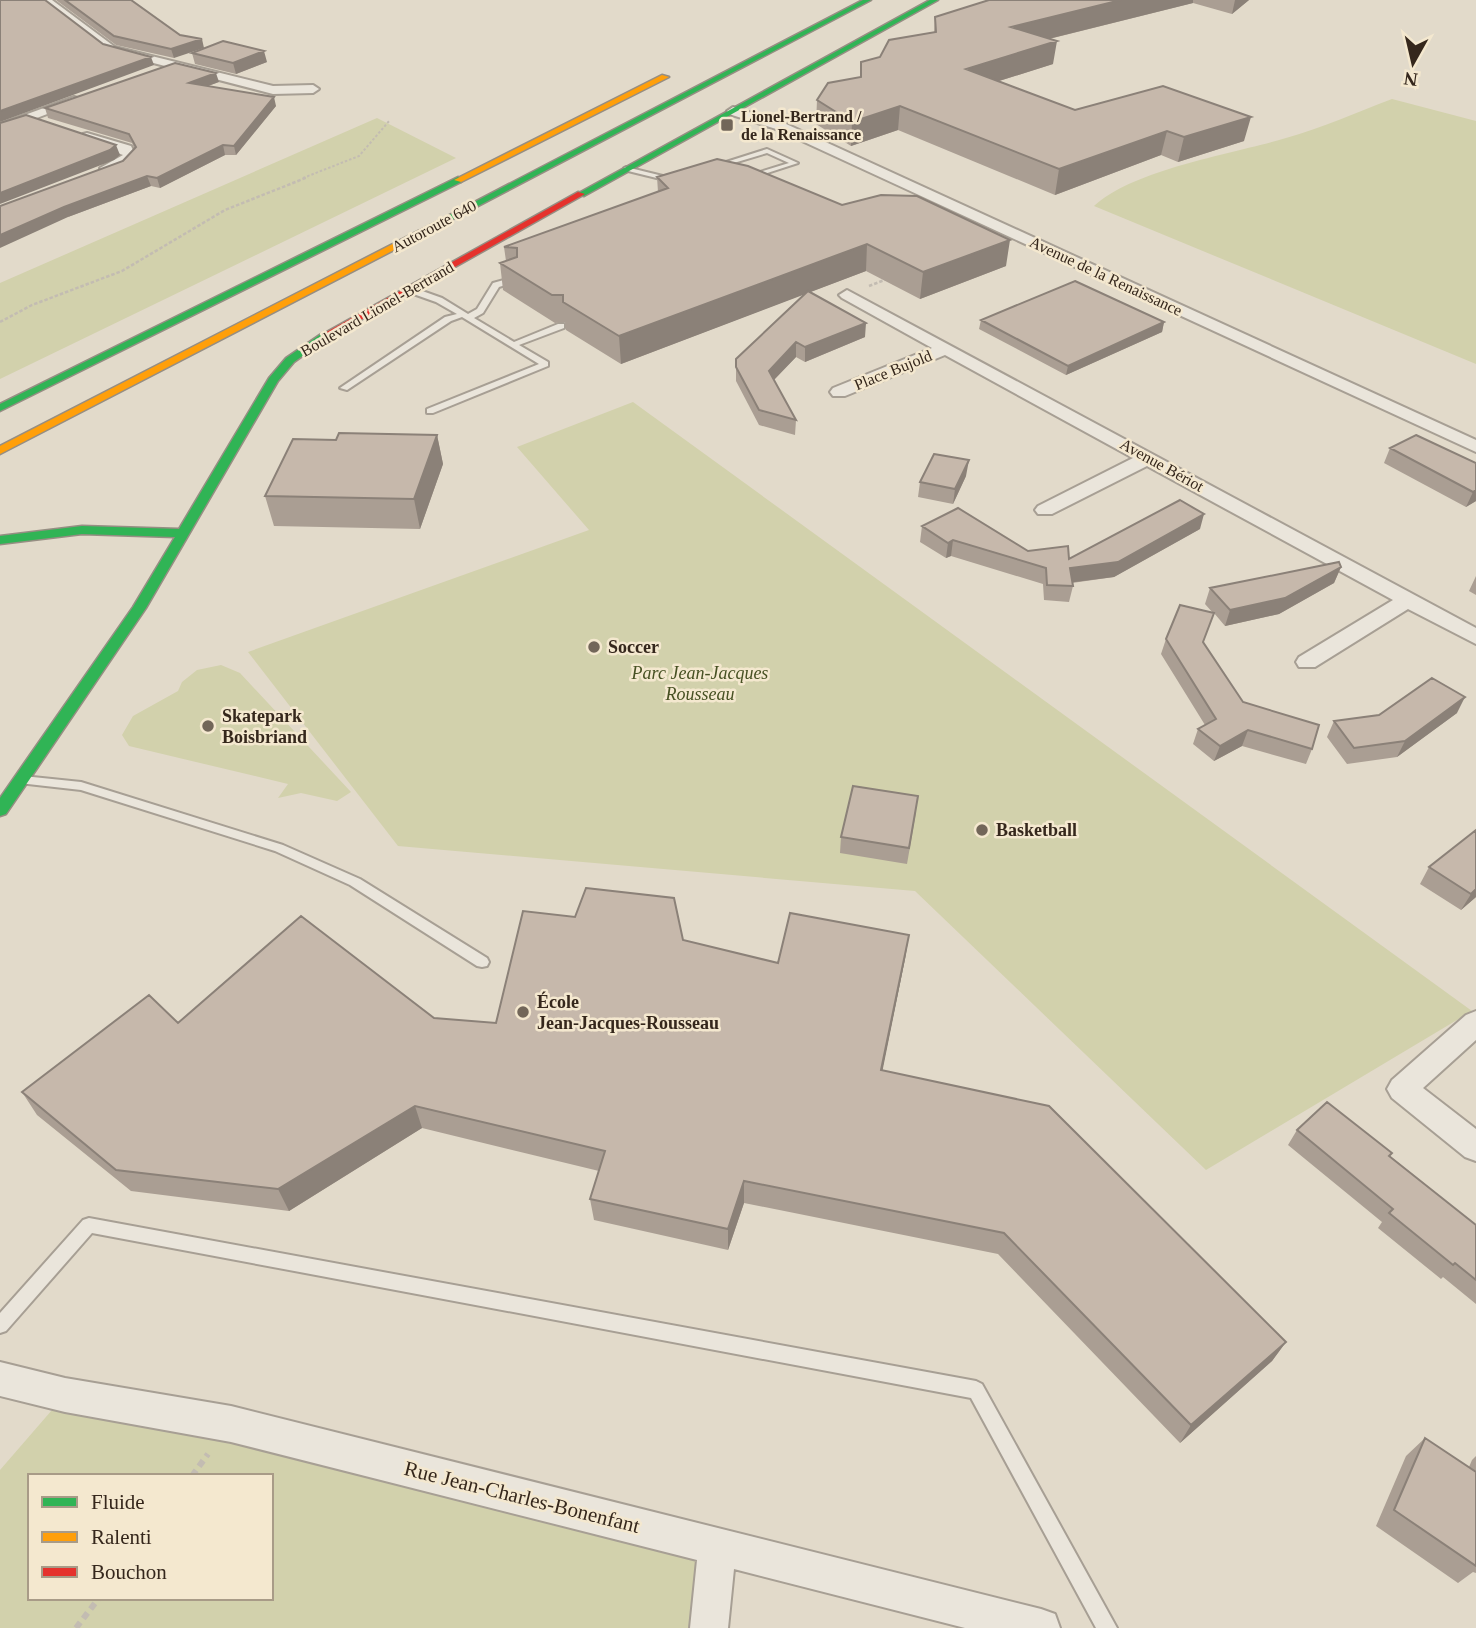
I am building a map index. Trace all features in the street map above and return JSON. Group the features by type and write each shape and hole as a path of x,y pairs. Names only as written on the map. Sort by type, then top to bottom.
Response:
{"main road":[{"name":"Autoroute 640","path":"0,451 868,0"},
{"name":"Boulevard Lionel-Bertrand","path":"0,810 139,608 281,369 316,341 408,289 934,0"},
{"name":"Autoroute 640","path":"0,408 677,71"},
{"path":"0,540 82,530 184,533"}],"street":[{"path":"46,0 111,49 273,90 313,89"},
{"path":"158,71 194,58"},
{"path":"0,128 94,94"},
{"name":"Avenue de la Renaissance","path":"733,111 780,126 1476,447"},
{"path":"29,118 54,126"},
{"path":"78,134 127,149 130,156 120,165 96,174"},
{"name":"Avenue Bériot","path":"847,295 1476,637"},
{"name":"Place Bujold","path":"839,392 947,348"},
{"path":"1045,510 1148,458"},
{"path":"1307,662 1408,600"},
{"path":"1476,1023 1402,1089 1476,1147"},
{"name":"Rue Jean-Charles-Bonenfant","path":"0,1378 65,1395 231,1424 1041,1628"},
{"path":"709,1628 717,1546"}],"lane":[{"path":"711,172 725,164 767,151 795,163 746,178"},
{"path":"721,168 733,173"},
{"path":"626,169 669,180 682,180"},
{"path":"344,388 449,319 480,311 496,285 514,279"},
{"path":"408,289 439,300 545,364 430,411"},
{"path":"512,345 561,326"},
{"path":"22,780 81,786 279,848 355,882 482,962"},
{"path":"0,1325 89,1225 976,1390 1107,1628"}],"path":[{"path":"0,322 32,305 122,271 225,210 359,156 374,141 379,126 390,120"},
{"path":"847,295 897,275"},
{"path":"76,1628 97,1600"}],"green space":[{"path":"1392,99 1476,121 1476,364 1094,206 1112,193 1158,172 1299,134"},
{"path":"377,118 456,158 0,379 0,283"},
{"name":"Parc Jean-Jacques Rousseau","path":"633,402 1472,1011 1206,1170 915,891 398,846 248,652 589,530 517,447"},
{"name":"Skatepark Boisbriand","path":"221,665 240,673 351,792 337,801 301,793 278,798 288,784 129,746 122,735 133,716 178,691 182,682 197,670"},
{"path":"65,1395 717,1546 709,1628 0,1628 0,1470"}],"building":[{"path":"0,0 45,0 103,44 151,57 0,111"},
{"path":"65,0 131,0 180,35 202,39 171,49 114,36"},
{"path":"989,0 1121,0 1011,27 1057,41 966,69 1075,110 1163,86 1251,117 1184,137 1167,131 1059,169 900,106 852,122 817,100 828,83 861,77 861,62 880,57 889,40 936,32 935,17"},
{"path":"223,41 264,51 233,63 192,53"},
{"path":"175,63 216,73 189,83 274,97 234,146 223,145 157,178 147,176 64,207 0,235 0,206 123,161 136,147 129,134 45,108"},
{"path":"26,115 116,145 110,150 0,193 0,123"},
{"path":"717,159 748,166 842,205 881,195 917,196 1010,240 923,272 867,244 619,336 563,302 563,295 552,295 500,263 517,257 517,248 504,247 668,188 657,177"},
{"path":"1075,281 1164,322 1068,366 981,320"},
{"path":"808,291 866,323 805,347 796,342 769,371 796,420 759,410 736,367 736,359"},
{"path":"339,433 437,435 414,499 265,496 293,439 336,440"},
{"path":"1416,435 1476,463 1476,490 1473,492 1390,448"},
{"path":"934,454 969,460 955,489 920,482"},
{"path":"1180,500 1204,514 1118,562 1070,568 1073,586 1047,585 1046,568 953,540 948,543 922,526 958,508 1028,551 1068,546 1069,559"},
{"path":"1339,562 1341,567 1285,598 1230,610 1210,588"},
{"path":"1180,605 1214,613 1203,642 1243,702 1319,725 1312,749 1248,730 1220,746 1198,729 1216,719 1166,639"},
{"path":"1432,678 1465,697 1405,741 1354,748 1334,721 1379,715"},
{"path":"853,786 918,796 909,848 841,837"},
{"path":"1476,830 1476,889 1471,894 1429,867"},
{"path":"586,888 674,898 683,940 778,963 790,913 909,935 881,1070 1049,1106 1286,1342 1191,1425 1004,1233 744,1181 728,1229 590,1199 605,1151 415,1106 278,1189 116,1170 22,1092 149,995 178,1023 301,916 434,1018 496,1023 523,911 575,917"},
{"path":"1327,1102 1392,1153 1389,1156 1476,1225 1476,1280 1455,1263 1453,1265 1389,1213 1393,1209 1297,1130"},
{"path":"1425,1438 1476,1472 1476,1566 1394,1510"}],"traffic: fast":[{"path":"418,234 868,0"},
{"path":"581,194 935,0"},
{"path":"0,408 458,180"},
{"path":"0,810 139,608 273,380 290,360 328,334"},
{"path":"0,540 82,530 183,533"}],"traffic: slow":[{"path":"458,180 665,77"},
{"path":"0,451 418,234"}],"traffic: jam":[{"path":"328,334 581,194"}],"place":[{"name":"Lionel-Bertrand / de la Renaissance","path":"727,125"},
{"name":"Soccer","path":"594,647"},
{"name":"Skatepark Boisbriand","path":"208,726"},
{"name":"Basketball","path":"982,830"},
{"name":"École Jean-Jacques-Rousseau","path":"523,1012"}]}
